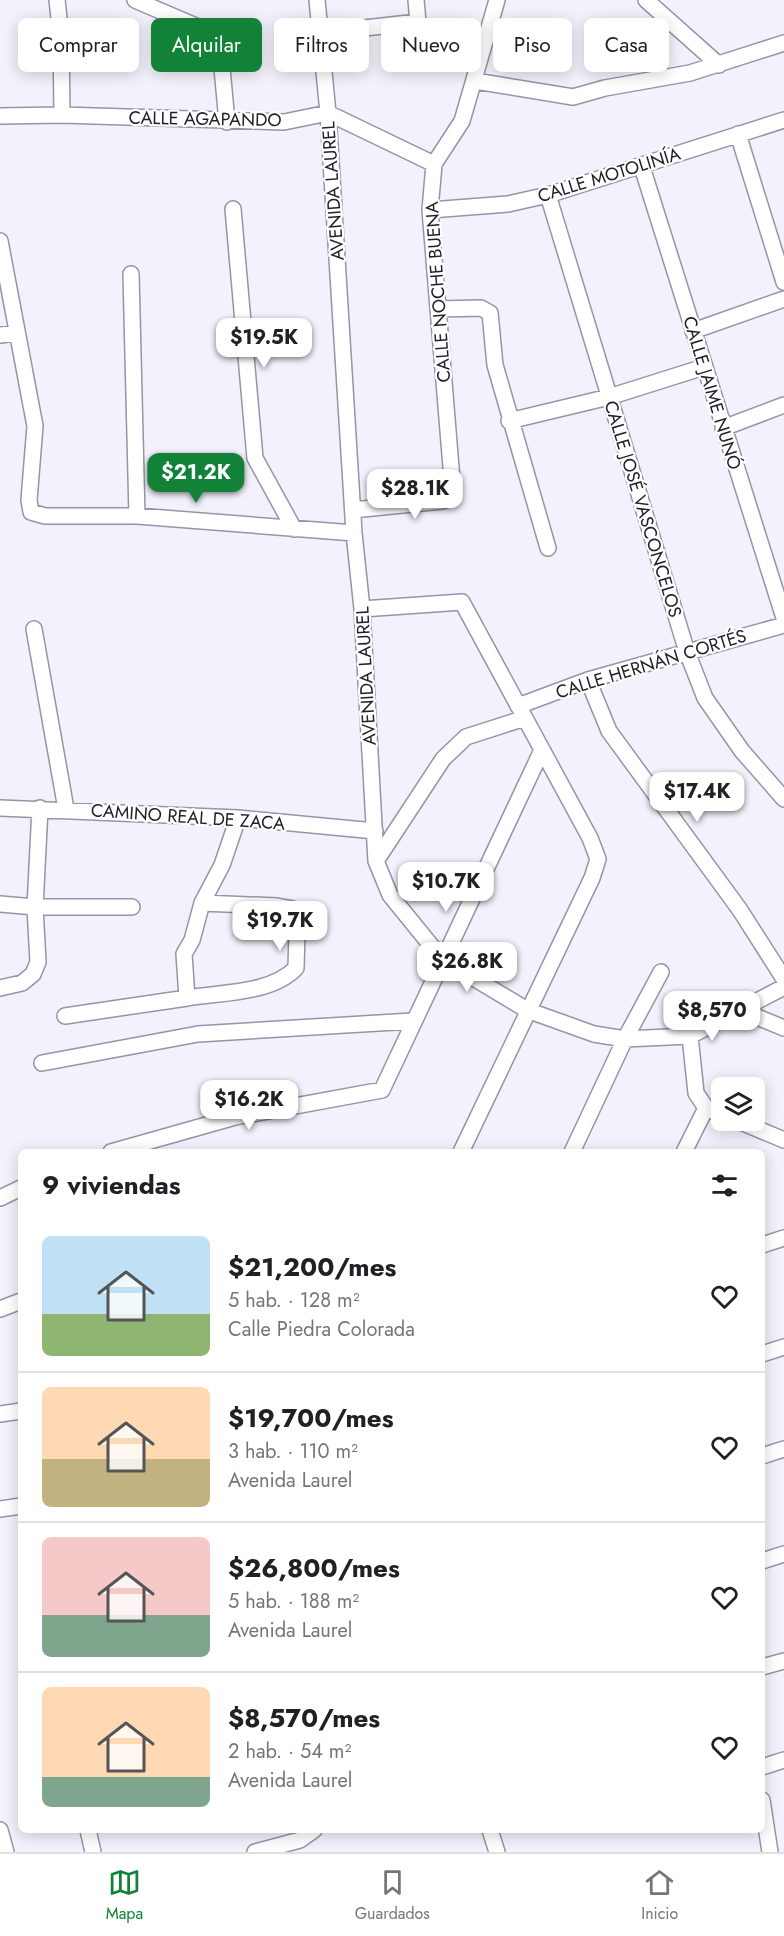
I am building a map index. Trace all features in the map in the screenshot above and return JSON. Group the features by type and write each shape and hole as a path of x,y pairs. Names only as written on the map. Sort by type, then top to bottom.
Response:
{"street":[{"path":"57,0 61,36 62,115"},
{"path":"135,0 219,36 227,122"},
{"name":"AVENIDA LAUREL","path":"317,0 319,18"},
{"path":"369,28 418,22 416,0"},
{"name":"CALLE NOCHE BUENA","path":"353,510 442,501 450,498 453,492 430,210 434,164 462,120 497,0"},
{"path":"646,0 719,65"},
{"path":"475,81 573,97 604,88 690,73 784,43"},
{"name":"AVENIDA LAUREL","path":"324,72 354,533 362,609 375,861 390,895 442,959 526,1010 594,1034 624,1039 690,1036 784,987"},
{"path":"328,113 434,164"},
{"name":"CALLE AGAPANDO","path":"0,116 62,115 284,122 328,113"},
{"name":"CALLE MOTOLINÍA","path":"430,210 508,204 548,195 784,120"},
{"path":"738,134 784,282"},
{"name":"CALLE JAIME NUNÓ","path":"642,167 784,618"},
{"name":"CALLE JOSÉ VASCONCELOS","path":"548,195 687,652 705,698 742,751 784,799"},
{"path":"233,209 255,458 294,529"},
{"path":"0,241 35,426 29,500 31,512 45,516 137,516 354,533"},
{"path":"131,274 137,516"},
{"path":"693,331 784,299"},
{"path":"438,309 482,308 490,313 495,365 509,421 548,548"},
{"path":"0,335 16,333"},
{"path":"509,421 609,397 704,367"},
{"path":"723,428 784,405"},
{"path":"362,609 462,602 590,838 598,859 592,878 526,1010 462,1149"},
{"name":"CALLE HERNÁN CORTÉS","path":"375,861 442,759 466,737 588,680 784,625"},
{"path":"33,629 66,809"},
{"path":"588,680 609,731 740,910 784,979"},
{"path":"122,1149 235,1117 382,1090 412,1021 542,750"},
{"name":"CAMINO REAL DE ZACA","path":"0,807 238,818 375,831"},
{"path":"0,988 21,983 33,974 38,962 35,907 40,808"},
{"path":"188,998 184,954 192,940 202,903 222,866 238,818"},
{"path":"65,1016 266,986 286,978 296,968 297,930 293,909 277,906 202,903"},
{"path":"0,904 35,907 132,907"},
{"path":"573,1149 624,1039 661,972"},
{"path":"740,1010 784,1028"},
{"path":"42,1063 198,1035 412,1021"},
{"path":"690,1036 696,1093 705,1108 711,1110"},
{"path":"685,1149 705,1108"},
{"path":"762,1131 784,1140"},
{"path":"0,1198 18,1189"},
{"path":"765,1244 784,1238"},
{"path":"0,1309 18,1302"},
{"path":"765,1353 784,1347"},
{"path":"0,1414 18,1411"},
{"path":"765,1455 784,1449"},
{"path":"0,1509 18,1506"},
{"path":"765,1560 784,1554"},
{"path":"765,1666 784,1661"},
{"path":"765,1766 784,1760"},
{"path":"765,1820 770,1852"},
{"path":"0,1832 6,1852"},
{"path":"89,1833 93,1852"},
{"path":"255,1852 300,1840 310,1833"},
{"path":"491,1833 497,1852"}]}
